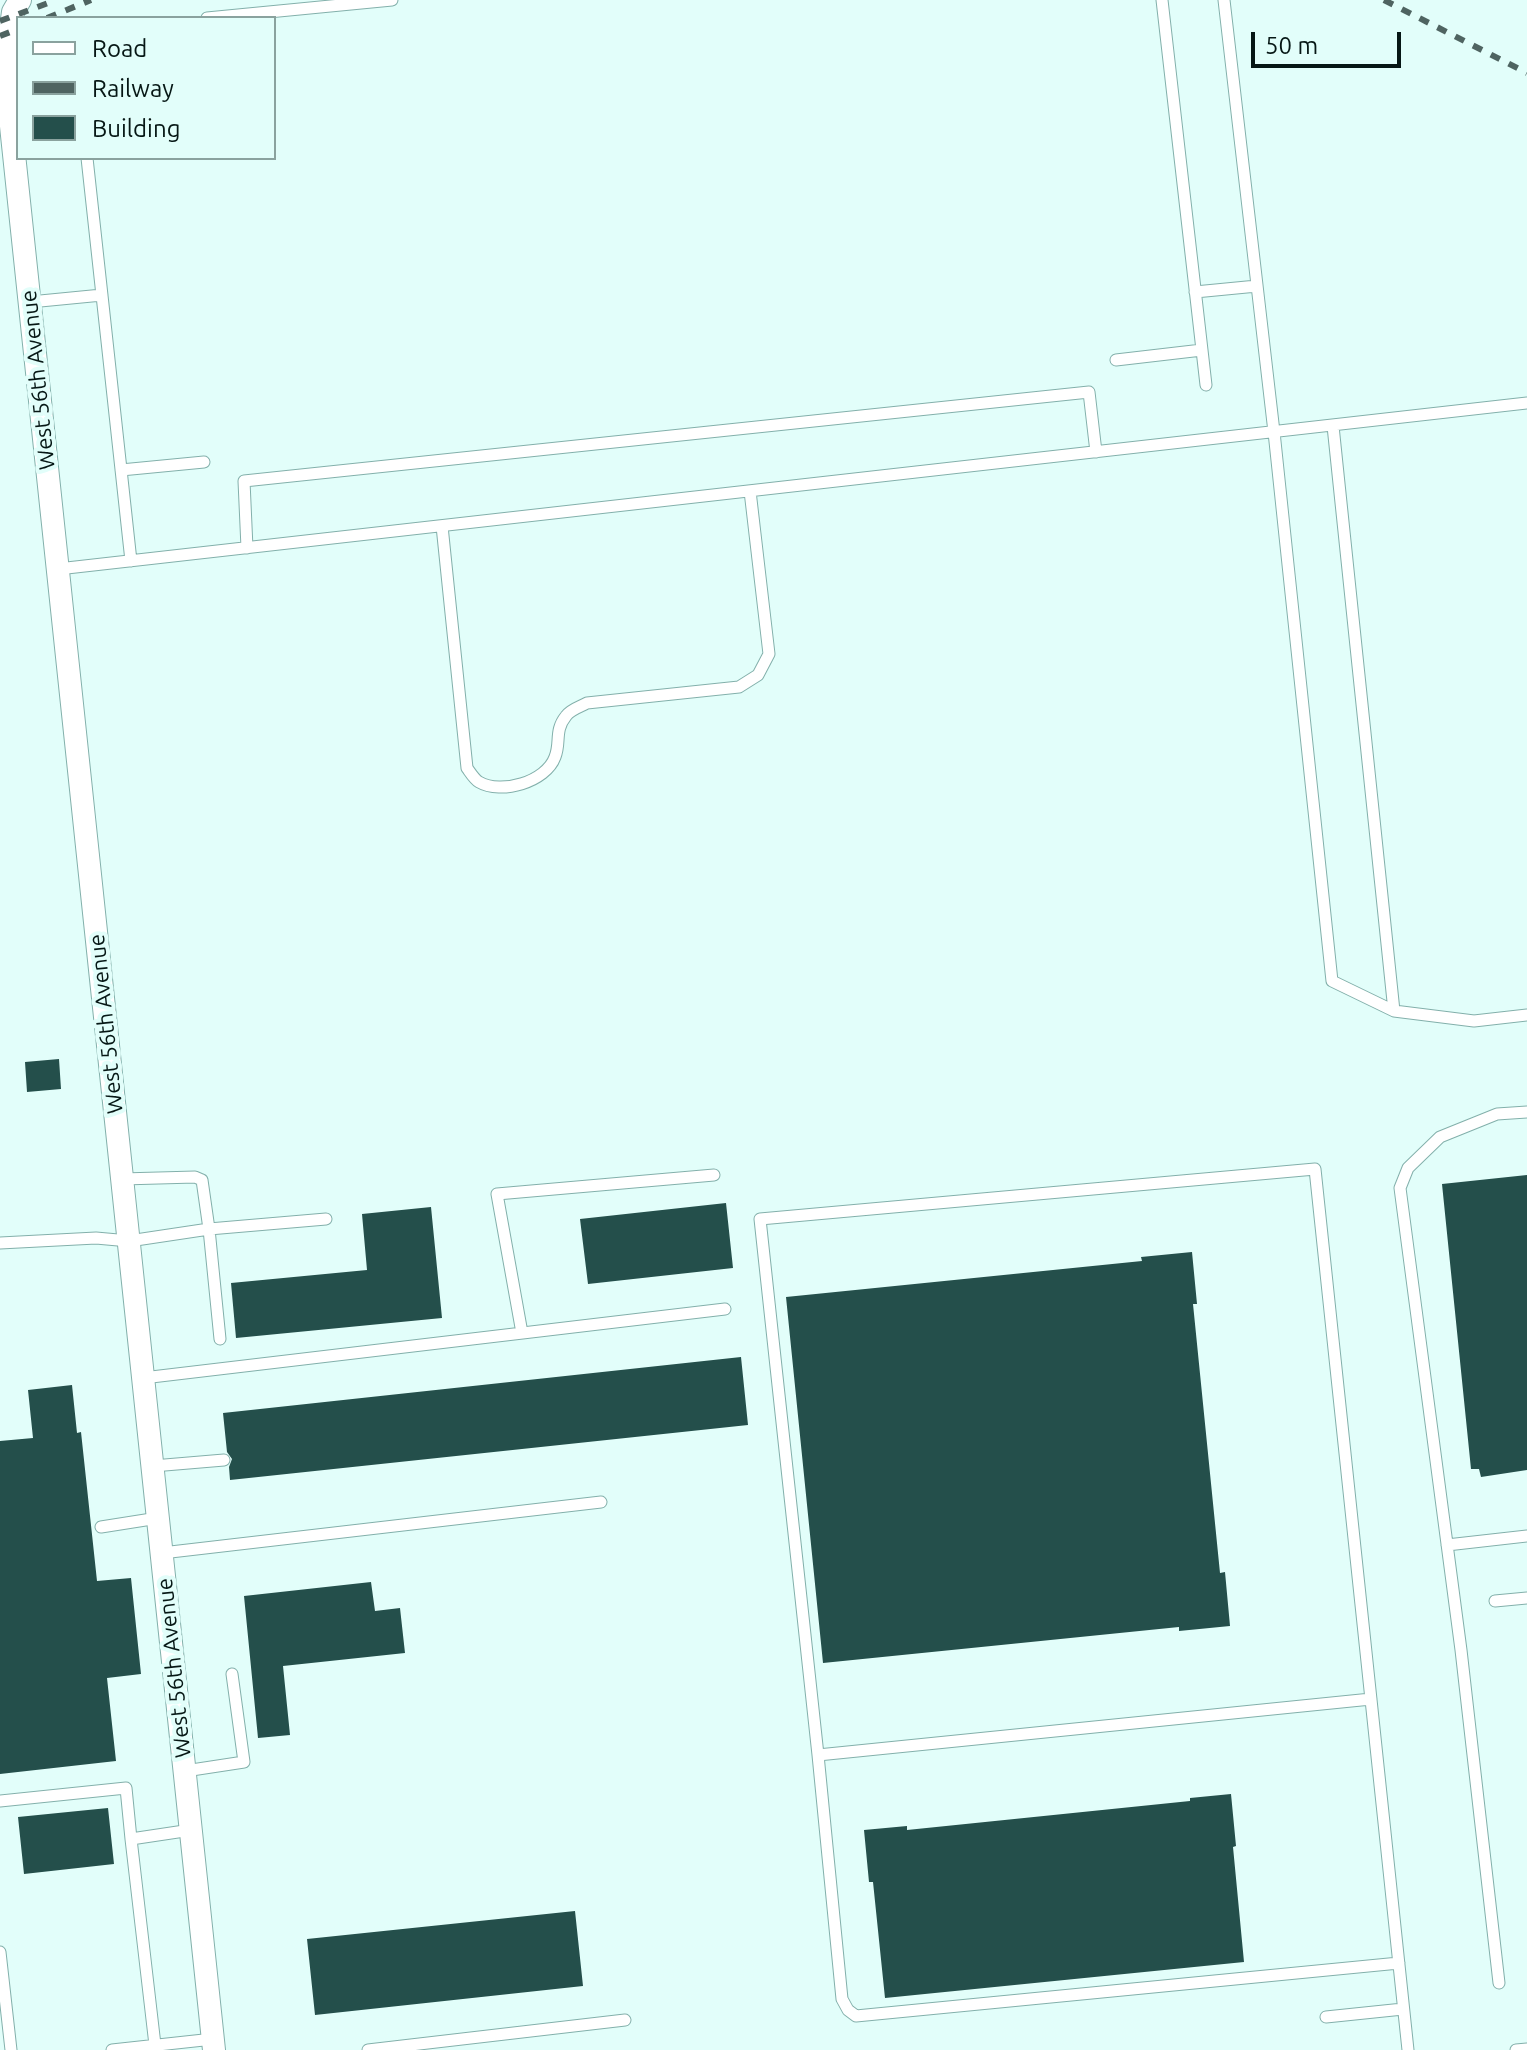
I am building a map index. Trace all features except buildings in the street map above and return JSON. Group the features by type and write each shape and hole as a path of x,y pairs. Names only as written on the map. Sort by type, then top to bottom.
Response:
{"street":[{"name":"West 56th Avenue","path":"16,120 12,68 13,12 20,0"},
{"name":"West 56th Avenue","path":"19,160 30,302 214,2045"}],"lane":[{"path":"228,16 392,0"},
{"path":"1162,0 1206,385"},
{"path":"1224,0 1274,432 1332,981 1394,1011 1474,1021 1527,1015"},
{"path":"87,160 131,561"},
{"path":"1195,292 1257,286"},
{"path":"30,302 102,295"},
{"path":"1116,360 1202,350"},
{"path":"247,548 244,481 1089,392 1096,452"},
{"path":"58,569 1527,403"},
{"path":"1333,426 1394,1011"},
{"path":"121,470 204,462"},
{"path":"442,526 467,768 478,782 495,786 520,785 543,775 555,758 558,729 568,712 587,703 739,687 758,675 769,654 750,491"},
{"path":"1499,1983 1461,1650 1400,1188 1408,1168 1440,1137 1497,1114 1527,1112"},
{"path":"1399,1963 856,2016 848,2010 842,1999 760,1219 1315,1169 1399,1963 1403,2009 1408,2050"},
{"path":"522,1333 497,1194 714,1175"},
{"path":"122,1179 195,1177 202,1180 220,1339"},
{"path":"0,1243 96,1238 129,1241 209,1229 326,1219"},
{"path":"143,1378 725,1309"},
{"path":"153,1466 224,1460"},
{"path":"162,1553 601,1502"},
{"path":"101,1527 158,1518"},
{"path":"1447,1545 1527,1536"},
{"path":"1495,1601 1527,1598"},
{"path":"185,1771 244,1762 232,1674"},
{"path":"818,1755 1371,1699"},
{"path":"0,1801 126,1788 155,2045"},
{"path":"131,1839 191,1830"},
{"path":"0,1952 11,2050"},
{"path":"1326,2017 1403,2009"},
{"path":"368,2050 625,2020"},
{"path":"112,2050 155,2045 214,2045"},
{"path":"1516,2050 1527,2049"}],"railway":[{"path":"0,21 56,0"},
{"path":"52,16 91,0"},
{"path":"1384,0 1527,73"},
{"path":"0,36 16,30"}]}
